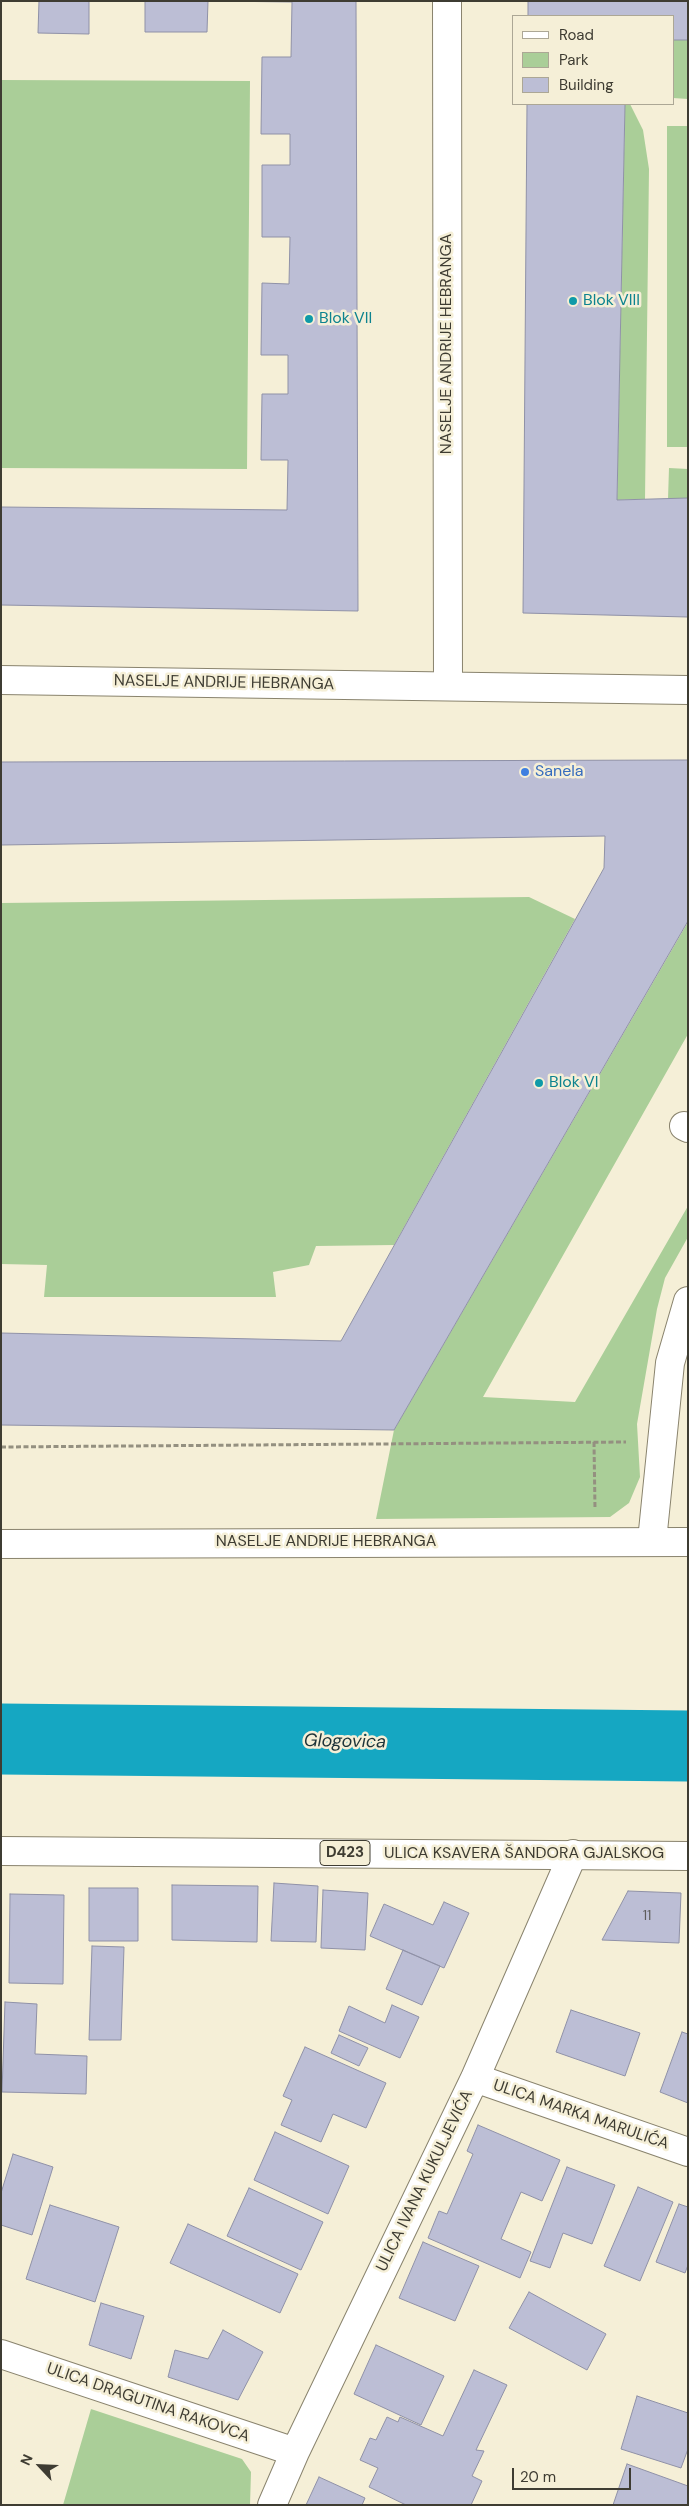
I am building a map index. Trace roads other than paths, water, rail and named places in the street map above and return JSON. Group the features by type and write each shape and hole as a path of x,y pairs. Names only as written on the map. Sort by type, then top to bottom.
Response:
{"street":[{"name":"NASELJE ANDRIJE HEBRANGA","path":"447,1 448,686"},
{"name":"NASELJE ANDRIJE HEBRANGA","path":"1,680 688,690"},
{"path":"652,1541 670,1363 688,1300"},
{"name":"NASELJE ANDRIJE HEBRANGA","path":"1,1544 688,1542"},
{"name":"ULICA KSAVERA ŠANDORA GJALSKOG","path":"1,1851 688,1856"},
{"name":"ULICA IVANA KUKULJEVIĆA","path":"272,2505 295,2452 475,2078 574,1854"},
{"name":"ULICA MARKA MARULIĆA","path":"475,2078 688,2152"},
{"name":"ULICA DRAGUTINA RAKOVCA","path":"1,2354 295,2452"}],"waterway":[{"name":"Glogovica","path":"1,1739 688,1746"}],"place":[{"name":"Blok VIII","path":"573,301"},
{"name":"Blok VII","path":"309,319"},
{"name":"Sanela","path":"525,772"},
{"name":"Blok VI","path":"539,1083"}]}
